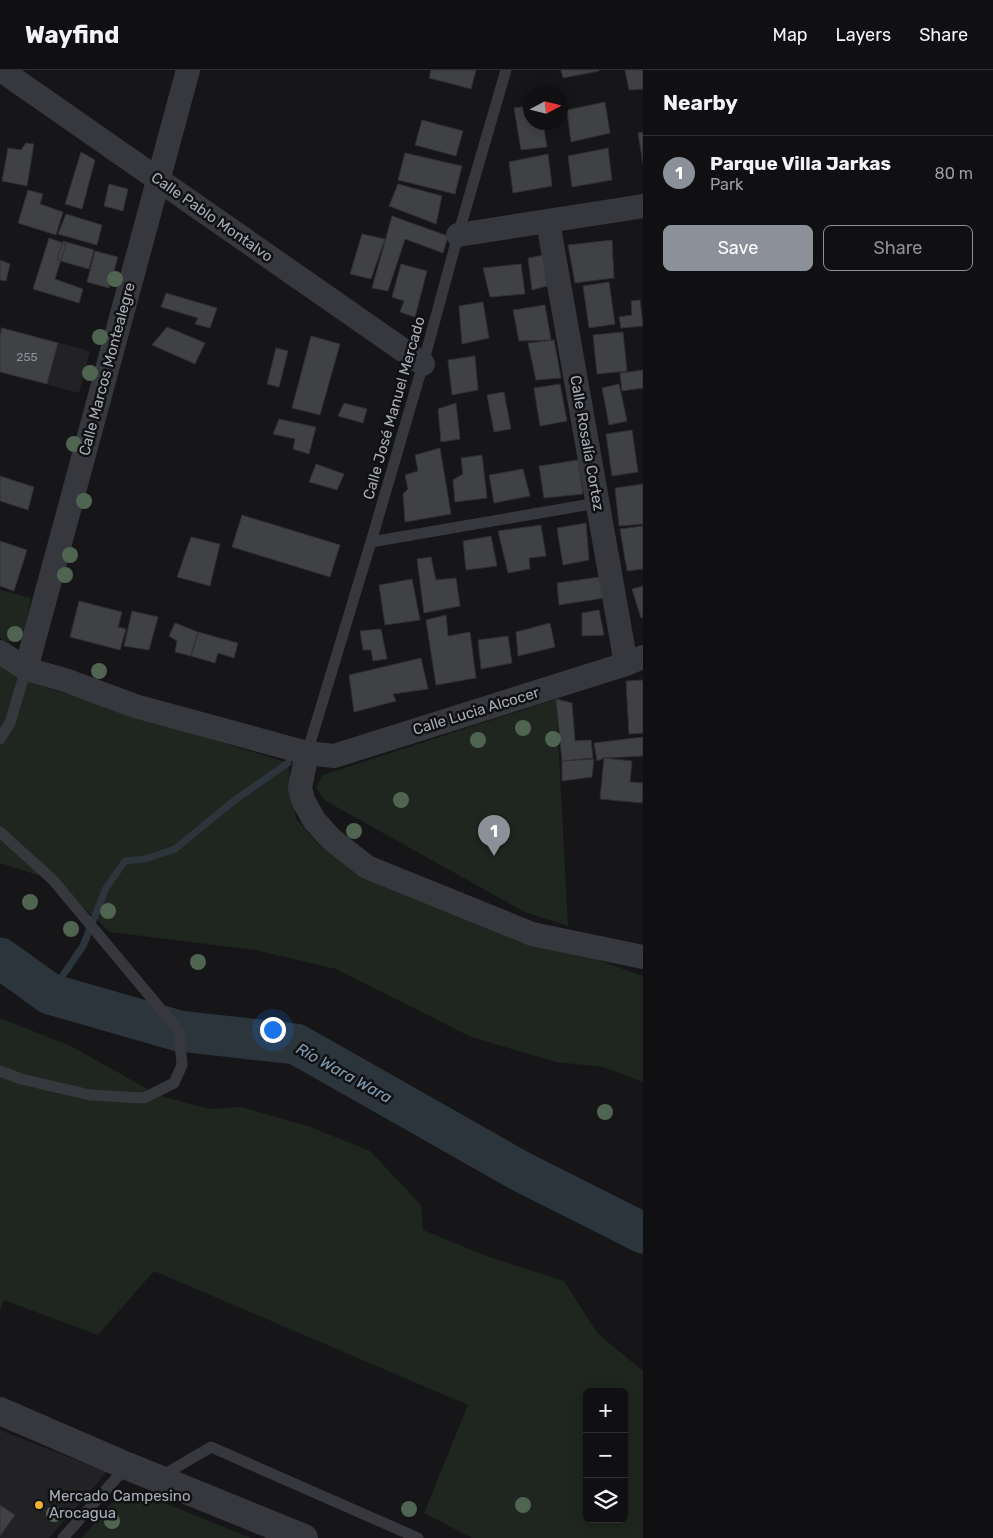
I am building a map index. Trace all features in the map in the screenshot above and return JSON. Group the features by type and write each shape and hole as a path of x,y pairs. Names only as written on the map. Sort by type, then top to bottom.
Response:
{"street":[{"name":"Calle Pablo Montalvo","path":"1,70 423,364"},
{"name":"Calle Marcos Montealegre","path":"26,669 188,70"},
{"path":"458,236 643,206"},
{"name":"Calle Rosalía Cortez","path":"548,222 597,502 634,661"},
{"name":"Calle Lucia Alcocer","path":"0,652 26,669 65,680 134,706 307,753 334,756 634,661"},
{"path":"307,753 300,788 303,800 314,820 331,839 367,867 532,934 643,957"},
{"path":"0,1411 157,1479 304,1538"}],"lane":[{"name":"Calle José Manuel Mercado","path":"307,753 423,364 506,70"},
{"path":"371,542 597,502"},
{"path":"0,739 10,723 26,669"},
{"path":"0,832 53,880 179,1031 182,1065 174,1083 144,1098 90,1095 0,1071"},
{"path":"157,1479 211,1447 418,1538"},
{"path":"63,1538 127,1466"}],"shaded area":[{"path":"0,327 90,351 79,393 0,372"},
{"path":"0,590 31,598 23,638 15,642 9,642 0,638"},
{"path":"0,665 29,682 288,763 296,819 322,848 358,874 519,942 589,957 643,976 643,1082 603,1067 556,1062 471,1037 336,969 255,950 110,932 53,880 0,863"},
{"path":"556,699 568,926 525,912 324,800 316,787 323,775"},
{"path":"0,1018 71,1046 160,1096 210,1109 241,1107 308,1126 370,1151 421,1205 423,1230 489,1257 564,1281 598,1334 643,1371 643,1538 472,1538 424,1513 468,1405 154,1271 98,1335 4,1300 0,1310"},
{"name":"Mercado Campesino Arocagua","path":"0,1430 107,1472 49,1538 0,1538"},
{"path":"135,1491 251,1538 82,1538 113,1501"}],"building":[{"path":"431,70 476,70 471,89 429,78"},
{"path":"561,70 599,70 599,71 563,78"},
{"path":"625,70 643,70 643,89 629,90"},
{"path":"605,102 610,133 571,142 568,110"},
{"path":"523,107 523,130 544,130 547,147 521,150 514,108"},
{"path":"422,120 463,131 456,156 415,145"},
{"path":"643,132 643,164 638,133"},
{"path":"26,143 34,144 27,186 2,181 8,148 21,150"},
{"path":"608,148 612,180 572,187 568,156"},
{"path":"81,152 95,160 82,209 65,204"},
{"path":"405,153 462,166 455,194 398,180"},
{"path":"548,154 552,186 513,193 509,162"},
{"path":"109,184 128,189 123,211 104,206"},
{"path":"398,184 442,196 436,224 389,206"},
{"path":"28,190 43,194 40,204 63,212 56,235 18,223"},
{"path":"66,214 102,225 97,245 58,234"},
{"path":"392,216 448,236 443,253 405,239 388,291 372,288"},
{"path":"362,234 385,239 371,279 350,274"},
{"path":"49,238 66,244 55,279 83,289 79,303 33,289"},
{"path":"612,240 614,278 575,283 568,245"},
{"path":"63,241 94,250 89,269 57,260"},
{"path":"95,251 118,257 109,288 87,282"},
{"path":"544,255 547,286 532,290 528,258"},
{"path":"0,260 10,264 6,281 0,280"},
{"path":"401,264 427,271 415,317 400,312 404,301 392,297"},
{"path":"521,264 525,294 490,297 483,268"},
{"path":"609,282 615,324 589,328 583,286"},
{"path":"166,293 217,308 210,328 195,324 198,318 161,307"},
{"path":"640,300 643,326 621,328 619,317 632,315 631,301"},
{"path":"483,302 489,338 462,344 459,306"},
{"path":"545,305 551,340 519,341 513,310"},
{"path":"167,327 205,343 195,364 152,345"},
{"path":"2,328 58,343 47,384 0,372 0,335"},
{"path":"623,332 627,371 597,374 593,335"},
{"path":"311,336 340,344 320,415 292,408"},
{"path":"554,340 561,378 536,380 528,343"},
{"path":"276,348 288,351 279,387 267,384"},
{"path":"475,356 478,390 452,395 448,360"},
{"path":"643,370 643,388 622,391 620,373"},
{"path":"560,384 567,421 540,426 534,388"},
{"path":"619,384 627,421 609,425 602,388"},
{"path":"504,392 511,429 494,432 487,395"},
{"path":"344,403 367,409 363,423 338,416"},
{"path":"456,403 460,439 441,442 438,409"},
{"path":"279,419 316,427 309,454 293,449 295,439 273,434"},
{"path":"632,430 638,472 612,476 606,434"},
{"path":"440,448 451,514 405,522 403,494 408,489 405,475 418,471 415,455"},
{"path":"482,455 487,498 455,502 453,480 463,474 461,458"},
{"path":"578,460 583,494 544,498 539,466"},
{"path":"316,464 344,474 337,490 309,482"},
{"path":"523,469 530,496 494,503 489,475"},
{"path":"0,476 34,487 28,510 0,501"},
{"path":"643,484 643,524 619,526 615,488"},
{"path":"242,515 340,545 330,577 232,547"},
{"path":"586,523 589,560 563,565 557,528"},
{"path":"541,525 546,556 529,558 530,569 508,573 498,531"},
{"path":"643,526 643,569 627,571 620,529"},
{"path":"491,536 497,566 466,570 463,541"},
{"path":"191,537 220,544 210,586 177,577"},
{"path":"0,541 27,550 14,591 0,586"},
{"path":"431,557 436,580 456,578 460,606 424,613 417,559"},
{"path":"600,577 604,598 559,605 557,583"},
{"path":"412,579 420,620 385,625 379,585"},
{"path":"643,586 643,617 641,618 632,589"},
{"path":"79,601 122,612 118,627 126,629 120,650 70,637"},
{"path":"599,610 604,635 582,636 582,613"},
{"path":"132,611 158,617 149,650 124,646"},
{"path":"446,615 448,636 470,632 476,678 436,685 426,620"},
{"path":"175,623 198,632 191,656 175,652 177,641 169,636"},
{"path":"550,623 555,647 518,656 516,632"},
{"path":"381,629 387,659 373,661 371,650 363,650 360,631"},
{"path":"198,632 238,643 234,658 218,653 215,663 191,656"},
{"path":"508,636 512,663 481,669 478,640"},
{"path":"421,658 428,689 393,694 396,701 354,712 349,675"},
{"path":"643,680 643,733 629,734 626,681"},
{"path":"556,699 572,703 575,741 591,740 593,758 562,761"},
{"path":"643,737 643,756 604,758 597,761 594,743"},
{"path":"604,758 632,761 630,782 643,783 642,803 600,799"},
{"path":"594,759 592,777 562,781 562,761"},
{"path":"0,1505 15,1515 0,1536"}],"waterway":[{"path":"50,994 83,946 106,888 125,861 145,859 175,849 235,800 288,763"},
{"name":"Río Wara Wara","path":"0,958 50,994 179,1031 296,1044 520,1171 643,1233"}],"place":[{"name":"Parque Villa Jarkas","path":"494,856"},
{"name":"Mercado Campesino Arocagua","path":"39,1505"}]}
